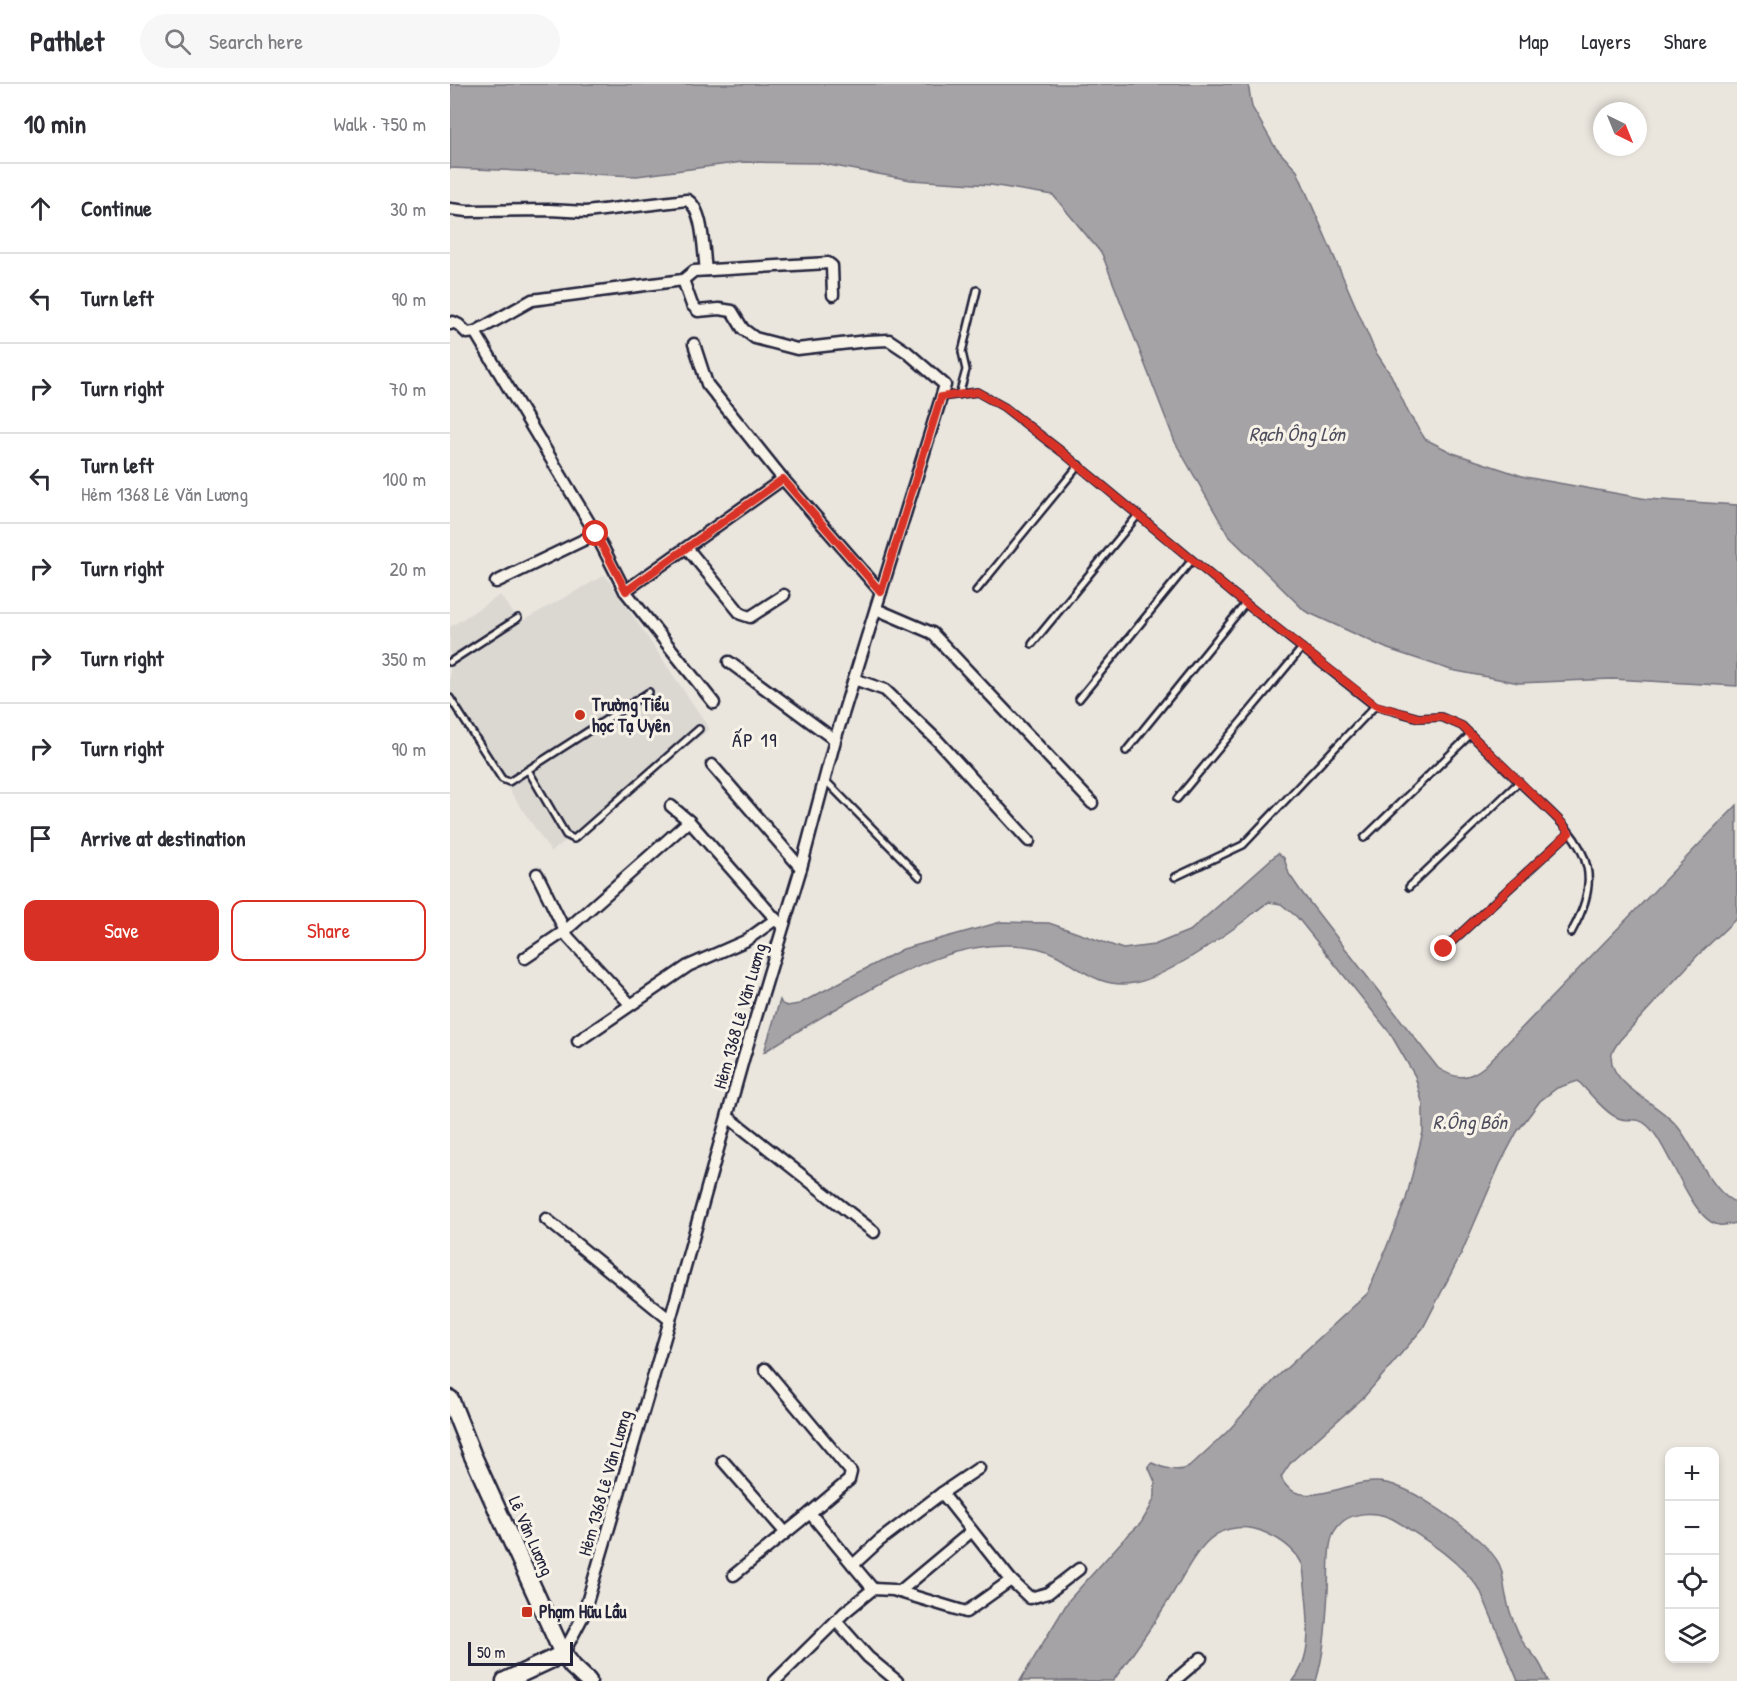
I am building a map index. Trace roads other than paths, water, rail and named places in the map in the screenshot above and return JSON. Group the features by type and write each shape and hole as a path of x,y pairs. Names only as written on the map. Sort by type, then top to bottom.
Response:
{"main road":[{"name":"Lê Văn Lương","path":"450,1399 472,1454 563,1654 585,1680"},
{"path":"505,1681 563,1654"}],"street":[{"path":"450,209 467,212 549,210 586,212 687,200 692,203 701,218 706,270"},
{"path":"450,324 453,322 459,325 467,333 475,332 532,300 683,280 694,271 706,270 828,263 832,266 833,295"},
{"name":"Hẻm 1368 Lê Văn Lương","path":"563,1654 583,1616 728,1117 780,923 801,868 835,740 945,385 890,340 867,340 797,349 755,338 743,329 732,311 719,309 698,311 692,305 683,280"},
{"path":"475,332 596,534 626,591 714,703"},
{"path":"694,344 707,384 783,479 881,592"},
{"path":"626,591 783,479"},
{"path":"496,582 596,534"},
{"path":"687,548 741,614 750,617 783,595"},
{"path":"876,609 932,633 1092,803"},
{"path":"729,662 835,740"},
{"path":"854,679 885,690 938,741 1029,841"},
{"path":"712,765 801,868"},
{"path":"578,1041 688,966 780,923 689,821 671,806"},
{"path":"525,958 565,931 689,821"},
{"path":"537,874 568,937 630,1004"},
{"path":"728,1117 874,1232"},
{"path":"546,1219 670,1320"},
{"path":"734,1575 849,1480 851,1472 765,1368"},
{"path":"723,1461 785,1532"},
{"path":"853,1565 879,1541 942,1493 980,1468"},
{"path":"942,1493 1011,1580 1030,1598 1048,1593 1078,1569"},
{"path":"810,1514 873,1589 899,1592 966,1612 1011,1580"},
{"path":"899,1592 972,1531"},
{"path":"775,1681 845,1612 873,1589"},
{"path":"836,1621 868,1657 897,1681"},
{"path":"1174,1681 1201,1658"}],"lane":[{"path":"959,395 966,370 962,352 977,290"},
{"path":"941,397 977,392 1004,407 1079,465 1245,604 1375,705 1419,718 1441,717 1462,726 1569,833 1580,847 1587,868 1587,891 1583,912 1571,933"},
{"path":"976,591 1079,465"},
{"path":"1032,644 1138,515"},
{"path":"1079,699 1192,560"},
{"path":"1126,751 1245,604"},
{"path":"450,662 518,618"},
{"path":"1177,799 1302,648"},
{"path":"450,699 502,779 509,782 649,692"},
{"path":"1175,877 1243,845 1375,705"},
{"path":"528,770 566,835 574,839 699,729"},
{"path":"1364,838 1470,735"},
{"path":"825,780 920,877"},
{"path":"1409,887 1519,782"},
{"path":"1444,949 1569,833"}],"water":[{"name":"Rạch Ông Lớn","path":"450,84 1248,84 1252,107 1275,147 1297,171 1375,351 1391,375 1409,414 1425,439 1453,453 1525,477 1647,499 1737,505 1737,686 1612,679 1519,683 1451,670 1388,649 1305,611 1228,535 1175,442 1102,254 1053,195 991,185 911,180 818,163 743,162 637,176 450,168"},
{"name":"R.Ông Bổn","path":"1737,805 1737,918 1697,956 1620,1040 1611,1057 1612,1065 1619,1077 1674,1122 1713,1182 1729,1199 1737,1202 1737,1223 1719,1225 1699,1211 1656,1136 1644,1123 1613,1116 1578,1081 1557,1088 1540,1101 1517,1132 1500,1164 1462,1252 1423,1328 1364,1397 1291,1462 1281,1477 1287,1487 1306,1494 1330,1492 1368,1482 1390,1484 1410,1492 1457,1522 1486,1547 1496,1559 1501,1569 1508,1605 1515,1625 1548,1681 1518,1681 1481,1592 1464,1571 1444,1553 1398,1522 1381,1515 1363,1514 1340,1524 1332,1538 1329,1552 1325,1636 1316,1681 1293,1681 1305,1656 1308,1641 1303,1566 1297,1555 1283,1542 1266,1533 1237,1528 1216,1534 1204,1545 1113,1681 1020,1681 1069,1600 1141,1523 1150,1508 1155,1496 1155,1482 1148,1466 1152,1463 1176,1470 1189,1467 1227,1432 1278,1376 1368,1293 1406,1199 1423,1132 1423,1105 1415,1076 1390,1033 1297,917 1281,904 1269,902 1233,929 1175,966 1146,980 1134,983 1105,982 1050,952 1037,948 1011,945 986,946 937,958 914,967 868,991 764,1052 780,1000 787,1006 799,1004 903,949 1001,922 1049,923 1123,949 1154,945 1191,930 1278,853 1284,858 1289,874 1300,890 1438,1068 1451,1075 1467,1076 1485,1066"}],"place":[{"name":"Trường Tiểu học Tạ Uyên","path":"580,715"},
{"name":"Phạm Hữu Lầu","path":"527,1612"}],"district":[{"name":"ẤP 19","path":"755,740"}]}
